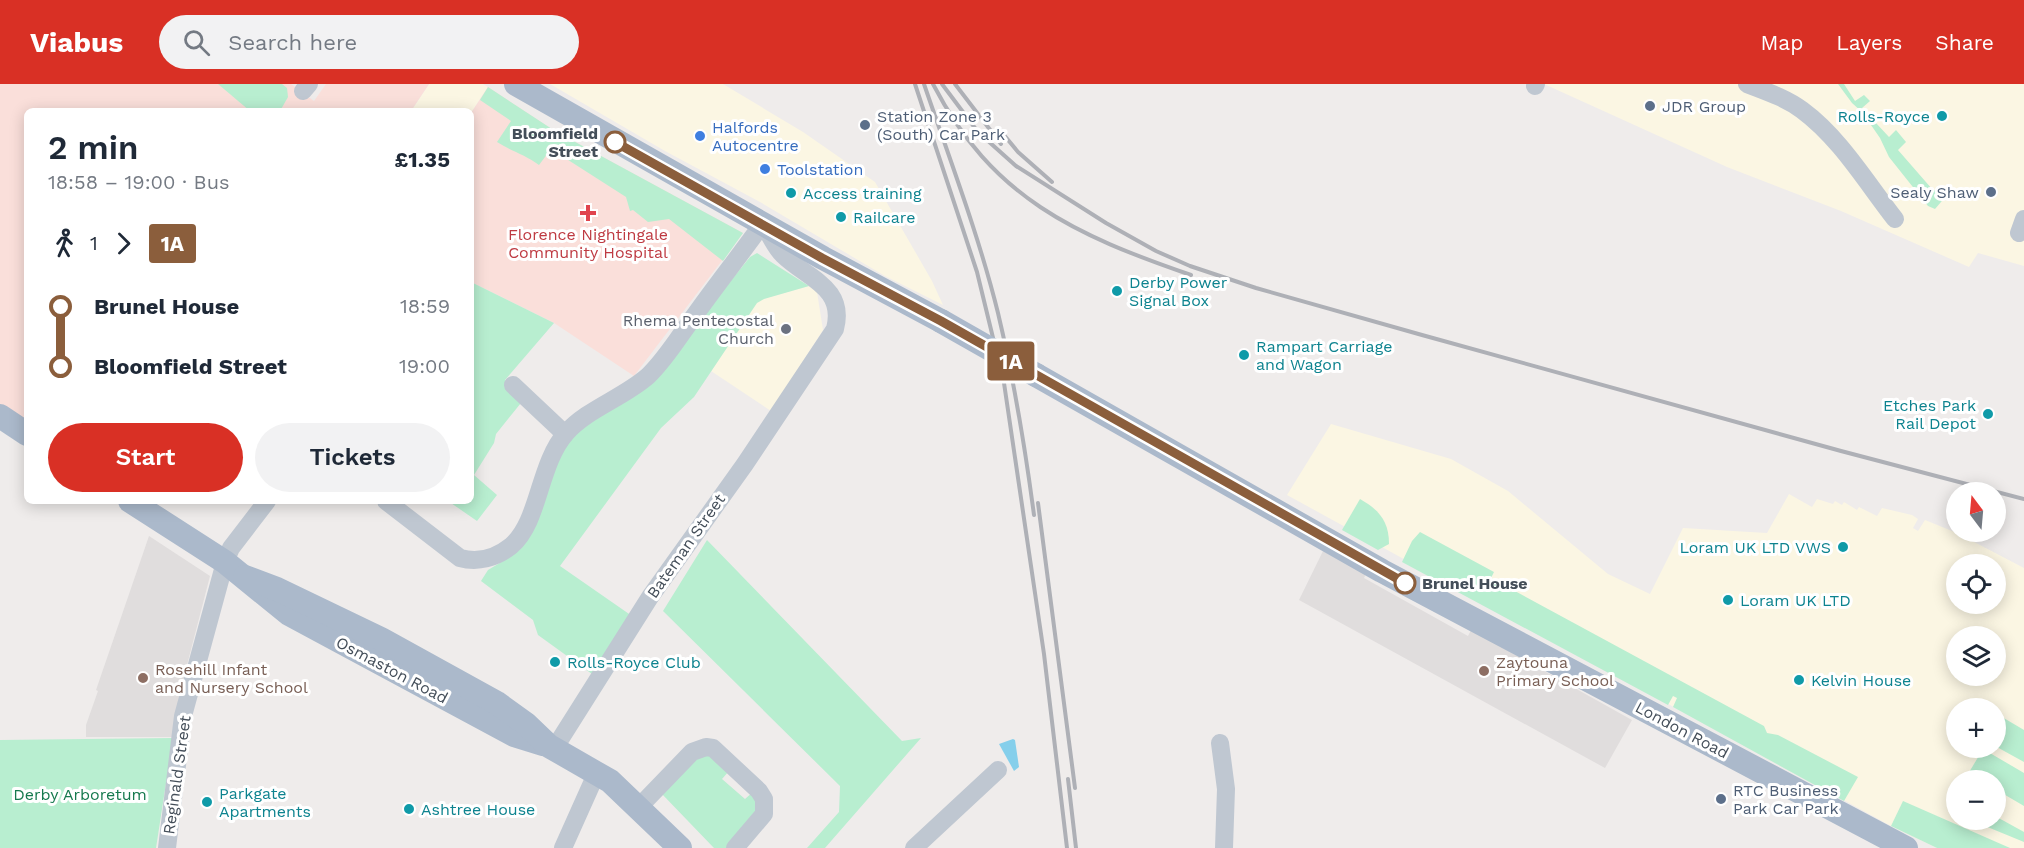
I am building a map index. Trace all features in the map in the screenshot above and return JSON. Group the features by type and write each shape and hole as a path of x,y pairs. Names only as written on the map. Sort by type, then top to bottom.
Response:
{"main road":[{"name":"London Road","path":"516,84 675,176 941,321 1383,571 1906,848"},
{"path":"0,416 24,432"},
{"name":"Osmaston Road","path":"135,504 225,562 289,614 514,735 551,748 597,772 680,848"}],"street":[{"path":"1747,84 1786,100 1815,121 1837,143 1895,219"},
{"name":"Bateman Street","path":"551,748 650,597 745,464 836,327 831,295 819,280 781,254 763,223"},
{"path":"390,504 460,558 472,561 496,556 512,545 526,526 550,458 565,434 578,421 619,398 649,374 763,223"},
{"path":"513,386 565,434"},
{"name":"Reginald Street","path":"167,848 183,716 225,562 231,548 265,504"},
{"path":"1220,743 1226,789 1224,848"},
{"path":"638,808 692,752 706,747 713,748 759,791 764,799 764,814 735,848"},
{"path":"914,848 998,770"},
{"path":"563,848 597,772"}],"shaded area":[{"path":"0,84 291,84 314,101 326,84 429,84 413,108 24,108 24,421 0,405"},
{"path":"429,84 483,84 488,87 474,108 413,108"},
{"path":"550,84 723,84 803,132 875,182 932,281 943,305 885,276 760,202 665,151"},
{"path":"1544,84 2024,84 2024,266 1978,253 1969,267 1841,211 1727,167"},
{"name":"Florence Nightingale Community Hospital","path":"488,87 555,131 743,233 634,376 554,323 474,283 474,108"},
{"path":"809,286 817,292 823,330 771,411 711,371 758,300"},
{"path":"1331,424 1451,459 1508,491 1608,574 1650,594 1683,528 1767,533 1789,494 1812,507 1817,499 1833,504 1835,501 1842,505 1844,502 1857,510 1859,507 1877,516 1882,508 1912,515 1918,519 1913,528 1918,531 1925,520 1946,529 1946,542 1974,542 1997,554 1946,554 1946,614 2006,614 2006,559 2024,568 2024,848 1937,848 1891,826 1287,495"},
{"path":"149,536 210,576 187,665 175,733 172,737 86,737 86,725 98,691 96,690"},
{"name":"Zaytouna Primary School","path":"1323,551 1366,574 1364,578 1468,636 1471,630 1632,720 1605,768 1299,600"}],"green space":[{"path":"218,84 282,84 287,88 288,97 282,108 246,108"},
{"path":"1838,84 1844,84 1855,101 1864,95 1870,101 1862,108 1889,137 1896,130 1906,142 1898,150 1932,189 1942,193 1948,188 1947,195 1935,209 1928,206 1889,157 1880,138 1862,112"},
{"path":"488,87 555,131 743,233 723,261 669,219 648,222 633,210 630,211 626,197 551,149 539,165 502,145 497,142 511,121 480,100"},
{"path":"757,253 809,286 757,303 694,397 661,428 560,566 632,616 592,674 538,635 533,620 481,581 488,570 503,561 571,437 699,320 750,257"},
{"path":"474,283 554,323 505,380 525,398 496,434 494,443 474,475"},
{"path":"474,475 497,495 477,521 452,504 474,504"},
{"path":"1360,499 1373,507 1385,523 1389,544 1378,550 1342,530"},
{"path":"1420,532 1494,572 1491,578 1764,726 1767,733 1778,735 1858,777 1844,801 1673,707 1677,698 1673,696 1668,705 1402,562 1412,541"},
{"path":"707,540 902,741 921,738 825,848 807,848 839,812 840,786 663,611"},
{"path":"2006,719 2024,730 2024,762 2006,752"},
{"name":"Derby Arboretum","path":"173,738 156,848 0,848 0,740"},
{"path":"712,753 729,771 722,779 745,799 753,792 758,811 728,848 714,848 662,794 696,757"},
{"path":"1978,758 1998,758 2024,773 2024,806 2006,795 2006,770 1970,770"},
{"path":"1903,801 1946,820 1946,830 1969,830 2010,848 1937,848 1891,826"},
{"path":"2006,822 2024,832 2024,842 1995,830 2006,830"}],"water":[{"path":"1013,739 1019,767 1014,771 999,744"}],"railway":[{"path":"915,84 977,272 1004,383 1044,654 1067,848"},
{"path":"924,84 973,227 998,313 1019,414 1034,515"},
{"path":"933,84 956,123 982,156 1010,184 1041,207 1074,227 1110,244 1191,275"},
{"path":"942,84 978,132 1016,166 1106,223 1156,251 1190,266 1256,288 1422,335 2024,499"},
{"path":"955,84 1001,144"},
{"path":"999,129 1018,152 1052,182"},
{"path":"1038,503 1075,788"},
{"path":"1068,779 1076,848"}],"bus line":[{"name":"1A","path":"615,142 851,274 941,321 1405,583"}],"place":[{"name":"JDR Group","path":"1650,106"},
{"name":"Rolls-Royce","path":"1942,116"},
{"name":"Station Zone 3 (South) Car Park","path":"865,125"},
{"name":"Halfords Autocentre","path":"700,136"},
{"name":"Bloomfield Street","path":"615,142"},
{"name":"Toolstation","path":"765,169"},
{"name":"Sealy Shaw","path":"1991,192"},
{"name":"Access training","path":"791,193"},
{"name":"Florence Nightingale Community Hospital","path":"588,213"},
{"name":"Railcare","path":"841,217"},
{"name":"Derby Power Signal Box","path":"1117,291"},
{"name":"Rhema Pentecostal Church","path":"786,329"},
{"name":"Rampart Carriage and Wagon","path":"1244,355"},
{"name":"Etches Park Rail Depot","path":"1988,414"},
{"name":"Loram UK LTD VWS","path":"1843,547"},
{"name":"Brunel House","path":"1405,583"},
{"name":"Loram UK LTD","path":"1728,600"},
{"name":"Rolls-Royce Club","path":"555,662"},
{"name":"Zaytouna Primary School","path":"1484,671"},
{"name":"Rosehill Infant and Nursery School","path":"143,678"},
{"name":"Kelvin House","path":"1799,680"},
{"name":"RTC Business Park Car Park","path":"1721,799"},
{"name":"Parkgate Apartments","path":"207,802"},
{"name":"Ashtree House","path":"409,809"}]}
